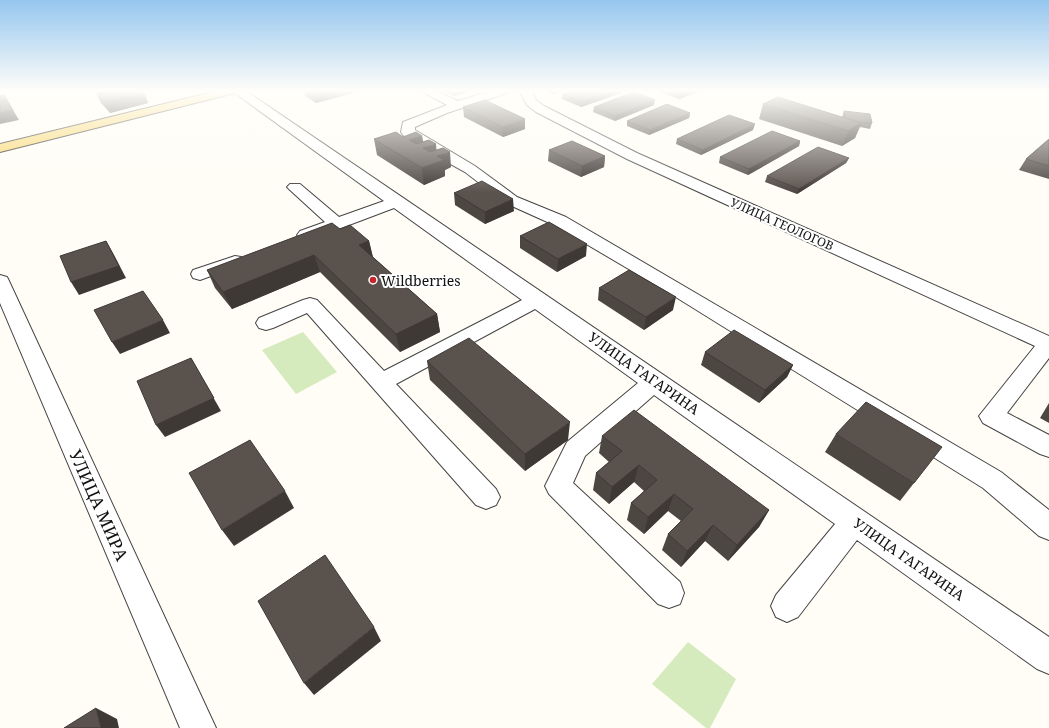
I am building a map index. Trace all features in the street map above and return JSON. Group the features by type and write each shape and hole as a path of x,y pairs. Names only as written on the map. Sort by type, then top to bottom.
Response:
{"main road":[{"path":"0,148 93,125"}],"street":[{"name":"УЛИЦА ГАГАРИНА","path":"287,125 1049,657"},
{"path":"408,125 408,132 432,148 470,169 511,200 560,221 666,283 986,476 1049,526"},
{"name":"УЛИЦА ГЕОЛОГОВ","path":"571,125 632,156 1048,344"},
{"path":"295,187 337,224"},
{"path":"294,240 397,202"},
{"path":"200,274 250,256"},
{"name":"УЛИЦА МИРА","path":"0,281 198,728"},
{"path":"381,382 538,299"},
{"path":"266,323 310,304 486,497"},
{"path":"1048,344 992,416 1049,447"},
{"path":"655,381 576,449 558,486 669,593"},
{"path":"787,606 855,521"}],"green space":[{"path":"303,332 337,372 296,394 262,350"},
{"path":"688,642 736,679 710,728 706,728 652,684"}],"building":[{"path":"637,125 662,125 650,130"},
{"path":"707,125 753,125 703,150 677,139"},
{"path":"829,125 858,125 848,131"},
{"path":"772,131 800,141 749,169 720,157"},
{"path":"396,132 403,137 416,132 422,136 409,140 416,144 429,140 436,144 423,148 430,152 443,148 450,152 437,156 444,160 422,168 374,139"},
{"path":"1049,139 1049,166 1026,159"},
{"path":"572,141 605,156 582,166 549,150"},
{"path":"818,147 849,158 799,189 767,176"},
{"path":"482,181 513,199 485,212 454,193"},
{"path":"549,222 587,244 558,259 520,236"},
{"path":"332,223 340,229 350,225 369,241 359,245 437,314 396,334 314,255 223,292 207,270"},
{"path":"106,241 119,266 71,282 60,256"},
{"path":"629,270 676,297 646,317 599,288"},
{"path":"143,291 163,320 112,342 94,310"},
{"path":"734,330 793,365 765,390 705,352"},
{"path":"469,338 570,422 525,454 427,361"},
{"path":"191,358 214,398 156,425 137,381"},
{"path":"866,402 942,447 914,483 836,434"},
{"path":"634,410 769,510 737,545 713,525 687,551 668,534 693,509 674,494 648,517 631,503 657,480 639,465 612,487 596,473 622,451 602,436"},
{"path":"250,440 285,491 222,530 189,473"},
{"path":"325,555 374,627 304,683 258,601"},
{"path":"96,708 101,728 64,728"}],"place":[{"name":"Wildberries","path":"373,280"}]}
